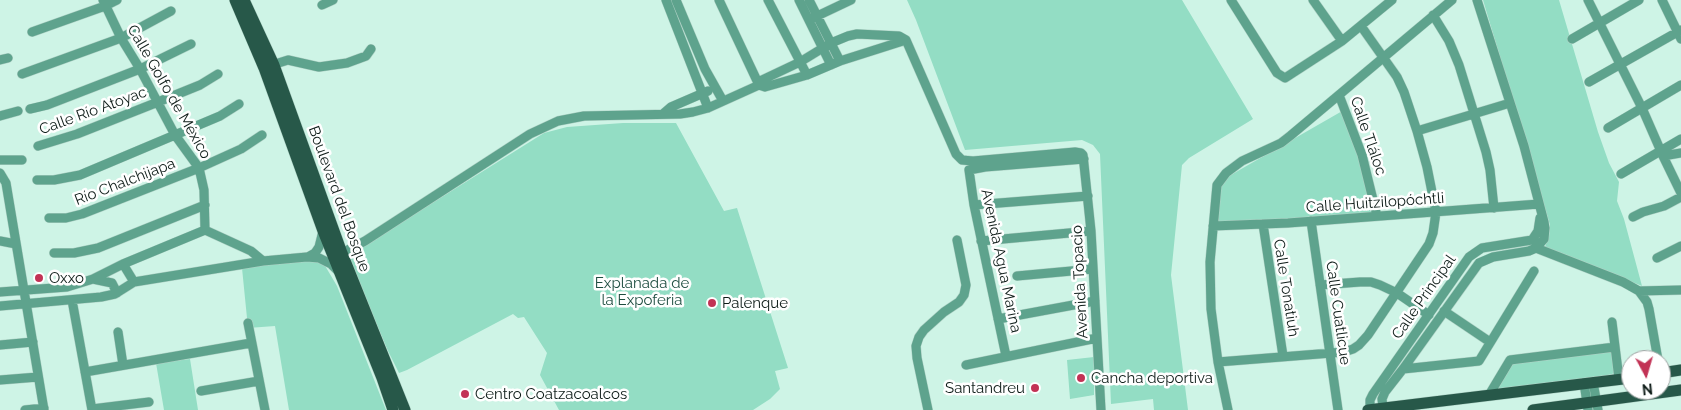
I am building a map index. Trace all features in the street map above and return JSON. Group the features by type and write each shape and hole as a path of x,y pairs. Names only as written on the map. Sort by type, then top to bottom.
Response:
{"main road":[{"name":"Boulevard del Bosque","path":"240,1 269,66 342,253 380,362 393,410"},
{"name":"Boulevard del Bosque","path":"287,116 323,231 339,273 380,362 405,410"},
{"path":"1369,410 1398,408 1621,378"},
{"path":"1533,410 1592,406 1681,390"}],"street":[{"path":"32,32 104,3 117,0"},
{"path":"322,5 333,0"},
{"path":"666,0 708,108"},
{"path":"676,0 702,61 723,101"},
{"path":"719,0 759,85 765,87 807,75 831,64 906,40"},
{"path":"768,0 807,75"},
{"path":"799,0 831,43 840,61"},
{"path":"809,0 822,48 831,64"},
{"path":"813,18 851,0"},
{"path":"1231,0 1277,73 1285,78 1342,41 1392,0"},
{"path":"1313,0 1342,41"},
{"path":"1228,410 1218,362 1210,289 1210,262 1217,185 1226,173 1242,161 1285,139 1452,0"},
{"name":"Calle Principal","path":"1382,409 1382,399 1385,392 1479,263 1493,257 1529,251 1536,248 1541,244 1545,234 1524,146 1477,0"},
{"path":"1588,0 1642,108 1681,195 1664,206 1633,217"},
{"path":"1572,39 1639,0"},
{"path":"1589,82 1680,34 1662,0"},
{"name":"Calle Golfo de México","path":"104,3 121,38 140,69 175,135 199,168 204,190 205,230"},
{"path":"22,74 121,38 171,11"},
{"path":"1433,15 1449,41 1460,65 1490,170 1494,208"},
{"path":"1218,362 1344,352 1359,345 1397,293 1429,244 1434,233 1436,212 1432,188 1417,131 1404,92 1383,57 1361,26"},
{"path":"342,253 365,241 539,129 558,121 584,116 686,113 708,108 759,85 762,80 800,62 831,43 857,34 899,36 906,40 956,154 962,160 1075,152 1082,156"},
{"path":"30,109 47,105 140,69 191,44"},
{"path":"269,66 288,60 319,67 331,66 366,56 371,50"},
{"name":"Calle Río Atoyac","path":"38,146 77,134 158,102 200,85 218,74"},
{"path":"1608,128 1681,85"},
{"path":"664,113 671,107 715,87"},
{"name":"Calle Tláloc","path":"1339,95 1362,155 1377,216"},
{"path":"1417,131 1510,103"},
{"path":"37,180 54,180 80,175 220,116 239,104"},
{"path":"0,116 18,111"},
{"name":"Río Chalchijapa","path":"49,218 66,218 82,214 199,168 241,149 262,135"},
{"path":"1621,174 1661,153 1681,139"},
{"path":"1661,153 1681,153"},
{"name":"Avenida Agua Marina","path":"1006,356 981,241 969,172 972,169 984,167 1082,156"},
{"name":"Avenida Topacio","path":"1082,156 1091,231 1101,410"},
{"path":"0,160 22,160"},
{"path":"0,173 6,183 5,204 16,244 44,409 25,410"},
{"path":"974,205 1088,196"},
{"path":"54,253 74,253 98,248 205,205"},
{"name":"Calle Huitzilopóchtli","path":"1213,226 1494,208 1540,208"},
{"name":"Calle Principal","path":"1369,410 1373,394 1469,257 1482,248 1532,240 1538,232 1540,208"},
{"name":"Calle Cuatlicue","path":"1311,221 1338,410"},
{"name":"Calle Tonatiuh","path":"1263,224 1283,356"},
{"path":"0,292 67,287 93,279 123,264 205,230 245,249 263,261"},
{"path":"307,257 315,253 320,247 323,231"},
{"path":"981,241 1091,231"},
{"path":"928,410 916,346 918,337 924,330 944,312 959,302 964,295 966,285 957,240"},
{"path":"0,241 16,244"},
{"path":"1656,258 1681,246"},
{"path":"1536,248 1623,282 1639,291 1647,302 1656,350"},
{"path":"243,264 248,258 245,249"},
{"path":"0,306 101,298 117,293 134,282 263,261 307,257 325,260 339,273"},
{"path":"123,264 134,282"},
{"path":"1016,276 1093,269"},
{"path":"1403,369 1479,361 1534,271"},
{"path":"93,279 112,283 117,293"},
{"path":"1320,285 1371,282 1397,293 1428,315"},
{"path":"0,285 23,289"},
{"path":"1639,291 1681,290"},
{"path":"72,300 92,410 149,402"},
{"path":"998,320 1095,301"},
{"path":"1444,312 1490,342"},
{"path":"1612,322 1615,347 1621,366"},
{"path":"248,323 265,410"},
{"path":"118,332 123,365"},
{"path":"966,365 1097,338"},
{"path":"0,345 32,342"},
{"path":"85,372 251,343"},
{"path":"1489,395 1510,360 1615,347"},
{"path":"0,380 38,377"},
{"path":"201,391 259,381"},
{"path":"1589,382 1592,406"}],"green space":[{"path":"907,0 1182,0 1253,119 1189,158 1182,165 1171,275 1188,410 1154,410 1153,399 1111,404 1100,154 1093,145 1082,140 965,150"},
{"path":"1483,0 1559,0 1598,132 1609,163 1619,182 1617,201 1624,219 1642,286 1545,247 1550,225"},
{"path":"1344,110 1362,164 1374,214 1219,225 1219,188 1229,176"},
{"name":"Explanada de la Expoferia","path":"623,123 676,123 724,211 737,208 788,368 775,371 780,389 770,399 753,410 559,410 540,375 547,353 524,317 518,318 513,314 399,373 354,271 350,257 361,248 544,133 567,127"},
{"path":"314,261 324,264 337,286 386,410 289,410 275,326 248,328 242,268 286,262"},
{"path":"1613,351 1615,373 1598,378 1497,389 1511,362"},
{"name":"Cancha deportiva","path":"1094,357 1094,395 1070,399 1067,360"},
{"path":"190,359 198,410 164,410 156,363"}],"place":[{"name":"Oxxo","path":"39,278"},
{"name":"Palenque","path":"712,303"},
{"name":"Cancha deportiva","path":"1081,378"},
{"name":"Santandreu","path":"1035,388"},
{"name":"Centro Coatzacoalcos","path":"465,394"}]}
